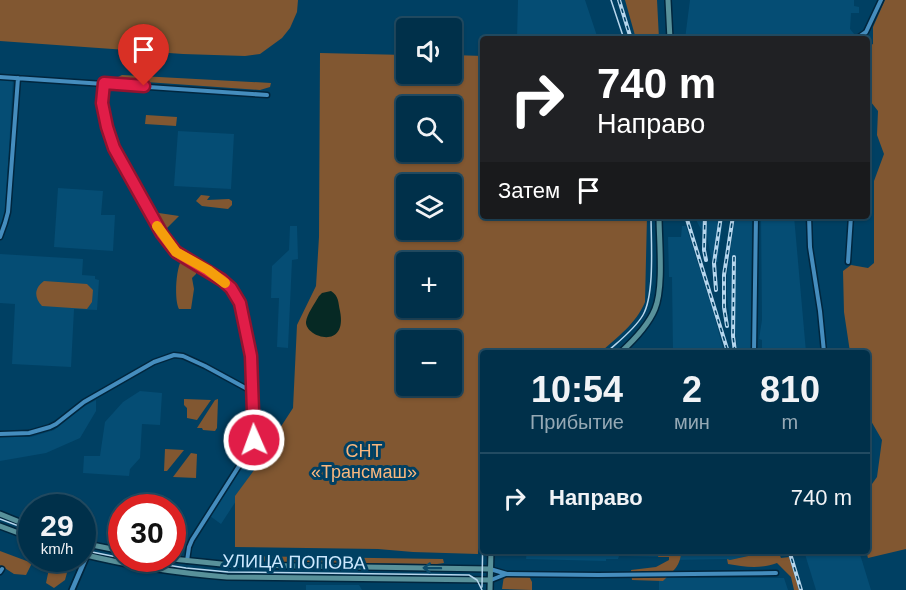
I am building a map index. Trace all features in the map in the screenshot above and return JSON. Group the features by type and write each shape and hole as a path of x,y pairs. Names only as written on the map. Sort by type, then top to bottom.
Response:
{"main road":[{"path":"668,0 670,36"},
{"path":"623,350 646,325 657,303 659,219"},
{"path":"0,514 18,521"},
{"path":"0,526 18,532"},
{"path":"490,590 491,554"},
{"name":"УЛИЦА ПОПОВА","path":"96,557 201,575 490,580"},
{"name":"УЛИЦА ПОПОВА","path":"187,561 231,565 490,569"},
{"path":"370,567 370,578"}],"street":[{"path":"860,36 866,32 881,0"},
{"path":"0,77 267,95"},
{"path":"0,237 8,212 18,78"},
{"path":"104,83 102,103 114,148 162,234 176,252 231,288 240,303 251,356 254,440 192,540 187,561"},
{"path":"754,350 756,219"},
{"path":"809,219 810,247 824,350"},
{"path":"848,262 851,219"},
{"path":"0,434 29,433 50,427 84,402 154,362 169,356 183,356 225,375 252,391"},
{"name":"УЛИЦА ПОПОВА","path":"490,569 507,574 776,573"},
{"path":"72,590 79,572"},
{"name":"УЛИЦА ПОПОВА","path":"490,580 507,574"}],"shaded area":[{"path":"518,0 585,0 597,36 517,36"},
{"path":"690,0 854,0 854,6 859,7 859,13 851,13 850,29 855,35 853,36 685,36"},
{"path":"0,79 13,80 5,216 0,225"},
{"path":"178,131 234,134 231,189 174,186"},
{"path":"58,188 103,191 101,215 115,215 113,251 54,247"},
{"path":"696,219 723,219 718,262 712,262 706,231 702,231"},
{"path":"735,219 752,219 751,350 737,349 736,336 731,333 727,276"},
{"path":"761,219 794,219 806,350 762,350 762,340 759,339 762,320"},
{"path":"290,226 297,226 298,259 292,260 288,348 277,347 279,298 271,298 272,266 289,250"},
{"path":"682,226 686,226 723,350 673,350 672,277 669,277 668,237 681,237"},
{"path":"0,254 83,259 82,275 95,276 95,279 99,280 97,310 74,309 71,367 12,364 15,304 0,303"},
{"path":"331,291 338,300 341,324 338,332 332,336 318,336 312,332 306,322 319,296"},
{"path":"140,391 162,393 160,425 142,424 140,458 130,469 129,476 83,473 84,456 100,456 105,422 123,402"},
{"path":"96,400 96,411 80,438 46,453 0,461 0,436 31,437 54,430 83,407"},
{"path":"266,433 275,435 269,445 271,446 236,496 236,501 221,524 210,516 260,438"},
{"path":"527,554 757,554 730,560 669,560 669,557 619,556 618,559 606,559 606,561 526,559"},
{"path":"805,554 860,554 871,590 816,590"},
{"path":"659,578 784,578 788,590 659,590"},
{"path":"306,585 359,585 362,590 306,590"}],"green space":[{"path":"0,0 298,0 297,12 290,28 282,38 260,54 245,56 0,41"},
{"path":"625,0 657,0 659,36 635,36"},
{"path":"885,0 906,0 906,549 868,558 867,554 870,554 870,487 877,477 882,440 870,419 870,350 850,350 844,312 843,271 851,265 868,268 874,263 874,181 884,154 877,135 878,111 870,101 870,46 873,44 873,27"},
{"name":"СНТ «Трансмаш»","path":"320,53 396,55 396,84 462,84 462,55 480,56 480,219 647,219 645,302 631,324 603,350 480,350 478,554 378,549 235,547 235,496 271,447 269,445 293,408 297,325 316,286 319,237"},
{"path":"122,75 271,83 270,87 260,90 118,80 118,77"},
{"path":"146,115 177,117 176,126 145,124"},
{"path":"201,195 210,196 207,200 229,199 232,205 228,209 202,206 196,201"},
{"path":"152,212 179,216 164,231"},
{"path":"181,261 197,269 192,278 194,289 191,309 179,309 177,305 176,285"},
{"path":"44,281 87,284 93,290 92,302 87,309 42,306 36,293"},
{"path":"184,399 211,400 197,420 187,418"},
{"path":"218,399 215,431 197,428 215,400"},
{"path":"165,449 184,450 167,471 164,471"},
{"path":"191,453 197,454 196,478 173,477"},
{"path":"0,551 18,558 18,572 28,572 26,575 14,574 0,565"},
{"path":"659,554 681,554 680,561 663,581 632,580 631,570 656,567 669,560 669,557 658,557"},
{"path":"757,554 779,554 781,558 789,557 799,590 794,590 791,577 777,563 752,567 728,564 727,559"},
{"path":"238,556 443,559 444,563 239,562"},
{"path":"48,572 67,572 65,580 54,588 46,583"},
{"path":"504,576 529,576 532,590 502,589"}],"tram line":[{"path":"611,0 623,36"},
{"path":"609,350 636,325 647,306 652,267 651,219"},
{"path":"0,519 18,526"},
{"path":"96,553 108,555"},
{"path":"482,587 483,554"},
{"path":"186,568 228,572 469,575 477,580 482,590"}],"railway":[{"path":"619,0 630,36"},
{"path":"687,219 727,350"},
{"path":"705,219 706,260"},
{"path":"716,290 714,263 721,219"},
{"path":"727,326 724,307 724,275 733,219"},
{"path":"734,257 735,350"},
{"path":"790,554 801,590"}],"slow traffic":[{"path":"157,226 176,252 208,270 225,283"}],"route":[{"path":"144,86 104,83 102,103 107,127 114,148 162,234 176,252 222,280 231,288 240,303 251,356 254,440"}]}
